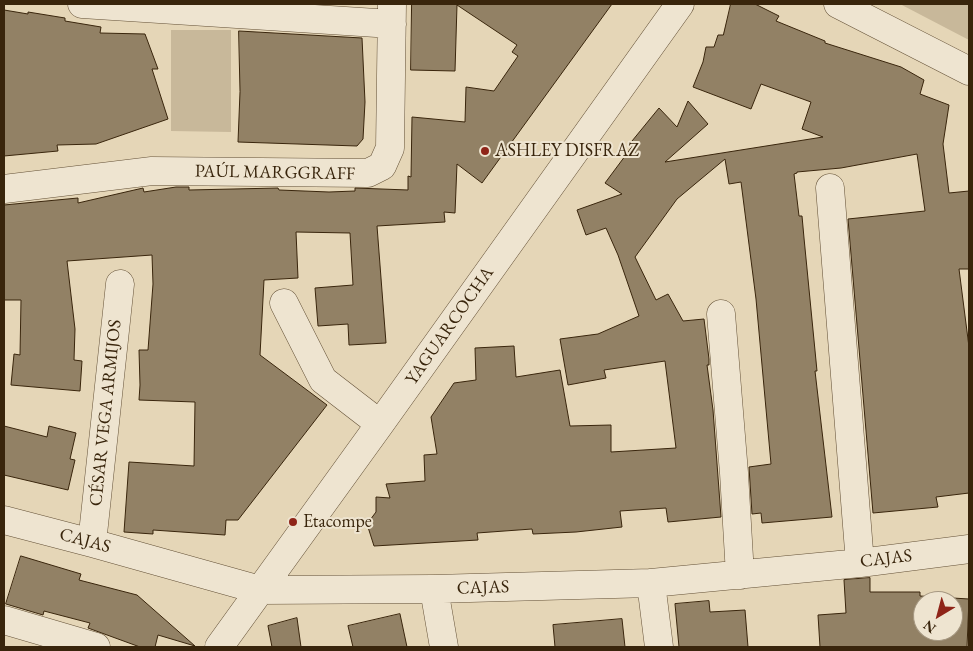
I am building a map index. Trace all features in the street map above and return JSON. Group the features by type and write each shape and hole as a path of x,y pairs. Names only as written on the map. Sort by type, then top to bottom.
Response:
{"street":[{"path":"82,4 392,14"},
{"name":"YAGUARCOCHA","path":"219,647 680,4"},
{"path":"838,4 969,71"},
{"name":"PAÚL MARGGRAFF","path":"4,189 152,172 368,173 382,166 390,148 392,14"},
{"path":"830,188 860,562"},
{"name":"CÉSAR VEGA ARMIJOS","path":"92,542 120,284"},
{"path":"284,302 323,380 380,424"},
{"path":"721,314 740,575"},
{"name":"CAJAS","path":"4,520 92,542 260,590 434,590 651,583 740,575 969,549"},
{"path":"651,583 659,647"},
{"path":"434,590 444,647"},
{"path":"4,620 96,647"}],"shaded area":[{"path":"900,4 969,4 969,40"},
{"path":"171,30 231,30 231,132 171,131"}],"building":[{"path":"412,4 612,4 482,183 457,164 455,213 444,212 445,222 377,226 386,343 349,345 348,324 318,326 315,288 353,285 350,233 296,232 298,278 264,280 260,355 327,405 238,520 226,520 225,535 153,530 153,534 124,532 129,462 194,466 195,402 139,400 139,350 148,350 153,284 152,255 67,261 75,329 74,360 82,361 80,391 11,385 14,354 20,355 21,300 4,300 4,205 78,198 78,203 143,188 144,192 176,187 189,187 189,190 278,188 279,190 329,192 355,191 355,188 408,190 408,176 411,177 412,117 465,122 466,87 494,91 518,56 512,52 517,45 457,5 455,71 411,70"},
{"path":"731,4 755,4 779,16 776,21 825,41 825,43 901,67 924,80 920,94 949,105 943,144 949,193 969,191 969,269 959,269 969,347 969,493 936,497 938,507 873,513 848,219 925,211 917,154 841,168 797,172 794,174 799,216 802,216 817,371 815,371 832,517 762,523 761,513 752,514 749,467 771,464 756,299 741,182 729,184 725,159 677,199 635,257 656,300 668,294 683,321 704,319 709,359 709,365 707,365 713,410 721,517 668,522 666,508 620,511 622,527 533,534 532,529 477,533 478,540 374,546 367,524 376,512 376,497 390,498 386,484 425,481 424,455 437,454 431,417 454,383 476,380 475,348 514,346 516,377 560,370 570,426 611,425 611,452 676,448 665,361 604,370 606,378 568,385 560,339 598,334 639,316 618,255 606,228 586,235 577,210 622,194 605,183 634,144 632,141 659,108 677,127 688,101 708,124 665,162 823,137 802,129 811,102 761,84 751,109 693,87 703,62 706,47 714,47 718,35 723,35"},
{"path":"4,10 65,18 65,21 101,27 100,33 145,34 158,69 152,69 168,119 96,144 57,145 58,151 4,156"},
{"path":"239,31 362,38 365,102 363,139 357,146 238,142 240,92"},
{"path":"4,426 47,437 49,426 76,433 70,459 75,460 68,490 4,475"},
{"path":"21,556 81,574 79,580 137,595 195,646 158,635 155,647 140,647 88,628 90,623 44,611 43,615 6,604"},
{"path":"870,578 870,592 913,592 913,641 963,641 963,599 969,599 967,647 820,647 818,615 846,613 844,580"},
{"path":"709,601 710,612 745,610 748,647 679,647 675,604"},
{"path":"400,614 407,647 353,647 348,626"},
{"path":"297,618 301,647 272,647 268,626"},
{"path":"622,619 625,647 555,647 553,625"}],"place":[{"name":"ASHLEY DISFRAZ","path":"485,151"},
{"name":"Etacompe","path":"293,522"}]}
